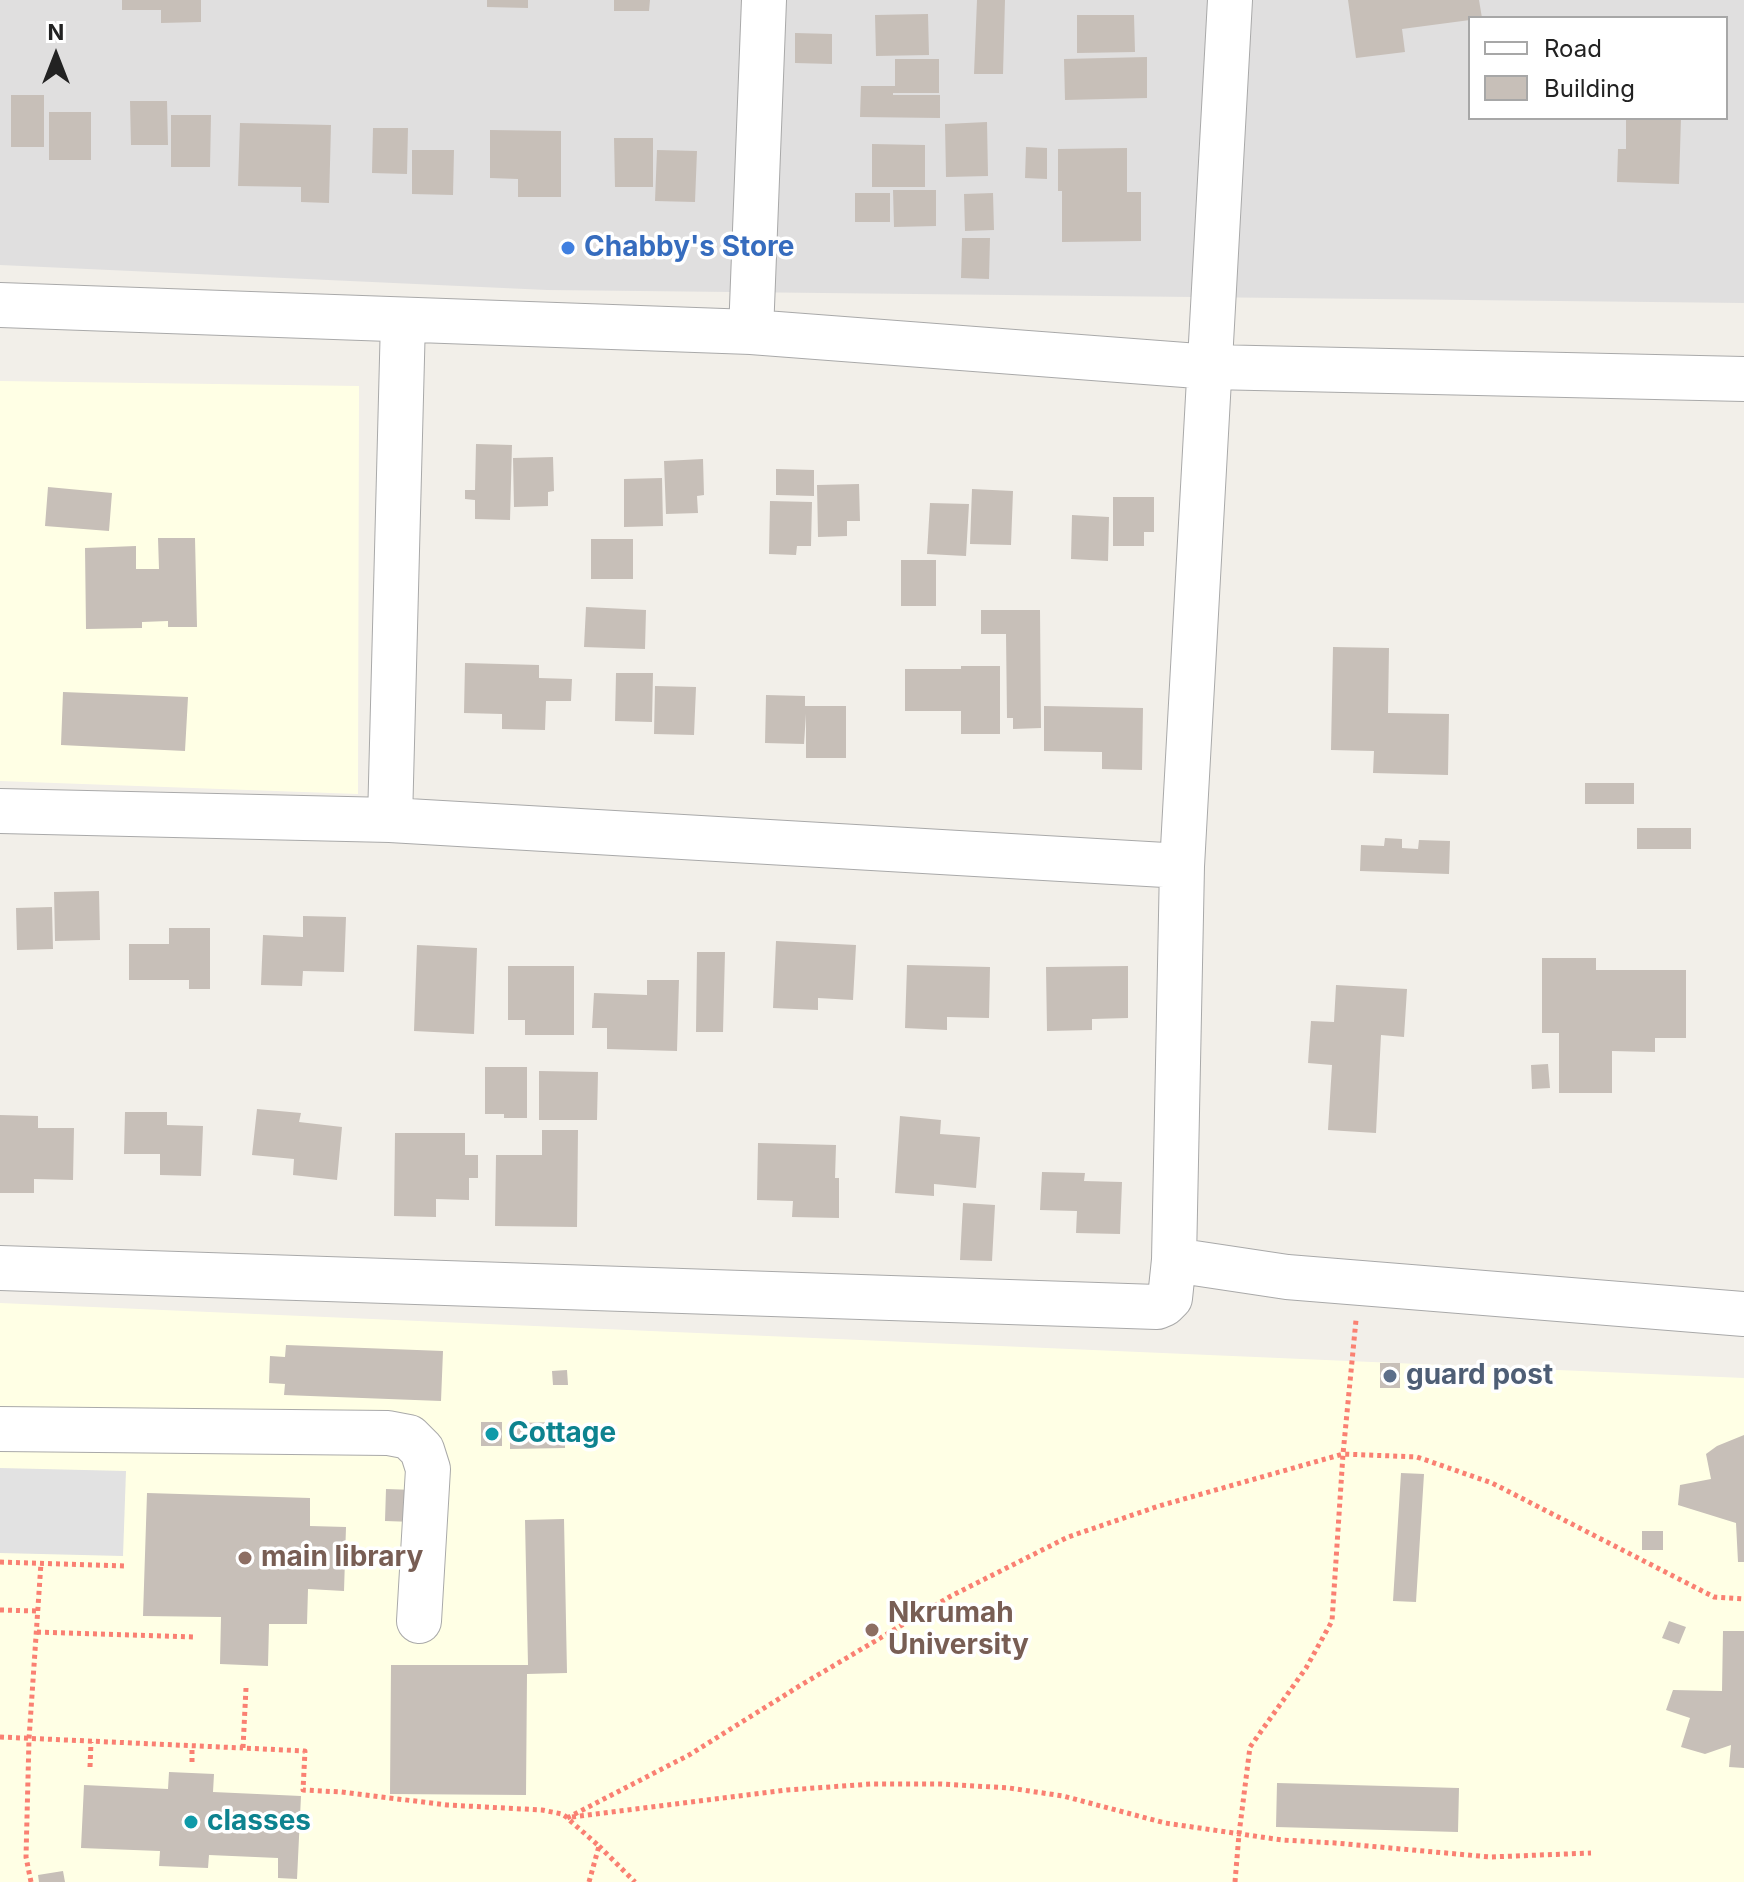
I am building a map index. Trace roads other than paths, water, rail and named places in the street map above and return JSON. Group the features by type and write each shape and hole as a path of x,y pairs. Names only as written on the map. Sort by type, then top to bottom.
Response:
{"street":[{"path":"751,332 764,0"},
{"path":"0,1268 1157,1307 1170,1298 1174,1260 1182,866 1230,0"},
{"path":"0,305 751,332 1211,367 1744,379"},
{"path":"390,820 403,320"},
{"path":"0,811 390,820 1182,866"},
{"path":"1174,1260 1287,1277 1744,1314"},
{"path":"0,1429 388,1433 409,1437 422,1450 428,1469 419,1621"}],"place":[{"name":"Chabby's Store","path":"568,248"},
{"name":"guard post","path":"1390,1376"},
{"name":"Cottage","path":"492,1434"},
{"name":"main library","path":"245,1558"},
{"name":"Nkrumah University","path":"872,1630"},
{"name":"classes","path":"191,1822"}]}
